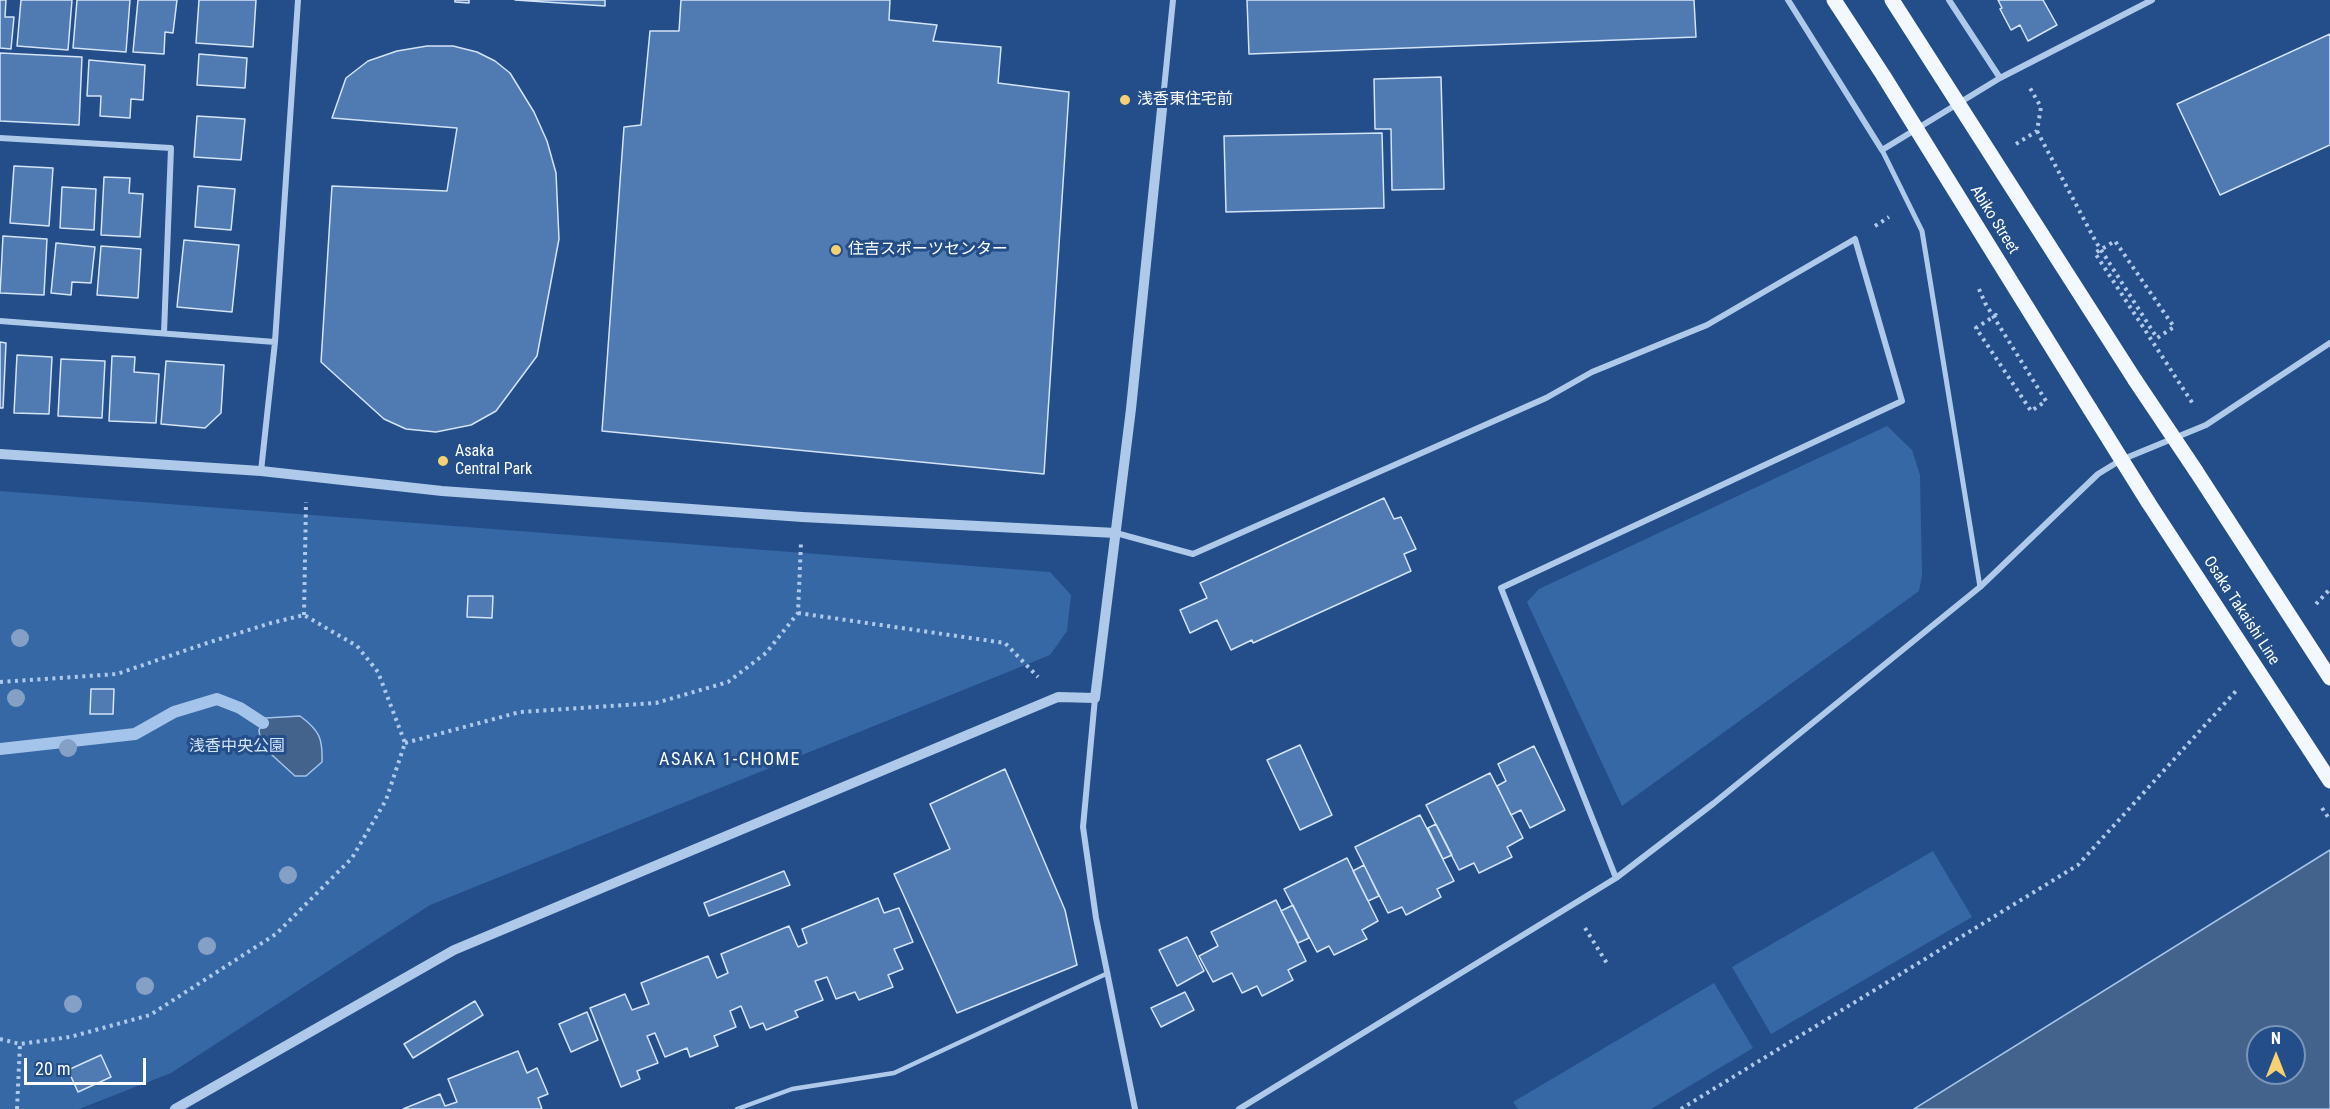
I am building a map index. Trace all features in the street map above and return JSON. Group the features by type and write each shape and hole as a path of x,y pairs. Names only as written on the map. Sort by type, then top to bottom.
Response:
{"main road":[{"name":"Abiko Street","path":"1834,0 1883,75 2121,460"},
{"name":"Abiko Street","path":"1892,0 2174,439"},
{"path":"2174,439 2330,678"},
{"name":"Osaka Takaishi Line","path":"2121,460 2330,781"}],"street":[{"path":"261,471 275,342 298,0"},
{"path":"1135,1109 1096,918 1083,827 1095,698 1146,275 1173,0"},
{"path":"1788,0 1882,150 1922,231 1980,587"},
{"path":"1949,0 2000,78"},
{"path":"1882,150 2000,78 2152,0"},
{"path":"0,138 171,148 164,333"},
{"path":"0,454 261,471 442,491 802,517 1116,533 1193,554 1546,398 1592,372 1707,325 1856,239 1902,401 1501,588 1616,878"},
{"path":"0,321 275,342"},
{"path":"1239,1109 1616,878 1714,803 1980,587 2098,474 2121,460 2206,425 2330,343"},
{"path":"175,1109 454,950 1058,697 1095,698"}],"lane":[{"path":"736,1109 792,1089 894,1072 1108,973"}],"path":[{"path":"2037,131 2096,242 2102,252 2139,309 2157,338 2174,327 2115,241 2105,247 2095,253 2194,405"},
{"path":"1985,303 1991,313 1997,323 2003,333 2046,401 2031,411 1976,328 1986,321 1996,315 2050,398"},
{"path":"304,615 307,476"},
{"path":"405,743 520,712 656,704 728,682 766,653 798,613 802,517"},
{"path":"2314,606 2330,589"},
{"path":"798,613 1005,643 1058,697"},
{"path":"0,682 117,675 271,622 304,615 357,646 378,672 405,743 386,800 352,858 276,934 150,1015 70,1037 20,1044 0,1039"},
{"path":"1681,1109 2078,865 2243,684"},
{"path":"1586,928 1608,965"},
{"path":"17,1109 20,1044"}],"green space":[{"path":"1887,426 1912,450 1920,475 1922,575 1919,591 1622,806 1527,602 1539,589"},
{"name":"浅香中央公園","path":"0,491 1050,572 1071,595 1067,631 1050,655 430,905 171,1073 79,1109 0,1109"},
{"path":"1933,851 1972,917 1771,1034 1732,967"},
{"path":"1714,983 1753,1048 1651,1109 1518,1109 1513,1102"}],"shaded area":[{"path":"300,716 316,730 322,747 322,762 306,776 295,776 261,745 259,730 266,718"},
{"path":"2330,850 2330,1109 1914,1109"}],"building":[{"path":"0,0 6,0 5,17 14,17 11,49 0,48"},
{"path":"21,0 72,0 68,50 17,46"},
{"path":"77,0 130,0 126,52 73,48"},
{"path":"138,0 177,0 173,33 165,32 164,54 133,52"},
{"path":"199,0 256,0 253,47 196,43"},
{"path":"455,0 469,0 469,3 455,2"},
{"path":"515,0 605,0 605,6"},
{"path":"681,0 890,0 889,20 937,25 933,41 1001,47 998,83 1069,92 1044,474 602,431 624,127 641,125 650,31 679,31"},
{"path":"1247,0 1694,0 1696,37 1249,54"},
{"path":"1998,0 2043,0 2057,25 2028,41 2020,25 2011,30"},
{"path":"2330,34 2330,145 2220,195 2177,104"},
{"path":"427,46 453,46 477,52 495,61 510,73 534,112 547,141 556,173 559,239 537,356 496,411 471,425 436,432 406,429 384,419 321,362 332,186 447,191 457,128 332,118 346,78 368,61 397,51"},
{"path":"0,53 82,57 79,125 0,121"},
{"path":"199,54 247,58 245,88 197,85"},
{"path":"89,60 145,65 143,100 131,99 130,118 100,116 101,96 87,96"},
{"path":"1441,77 1444,189 1392,190 1391,129 1375,129 1374,79"},
{"path":"197,116 245,119 241,160 194,157"},
{"path":"1382,133 1384,208 1226,212 1224,136"},
{"path":"14,166 53,168 49,226 10,223"},
{"path":"104,177 130,178 129,193 143,194 140,237 101,235"},
{"path":"198,186 235,189 231,230 195,227"},
{"path":"62,187 96,189 94,230 60,228"},
{"path":"3,236 47,239 44,295 0,293"},
{"path":"184,240 239,245 232,312 177,307"},
{"path":"56,243 95,247 91,283 72,282 71,295 51,293"},
{"path":"101,246 141,249 138,298 97,295"},
{"path":"0,342 6,343 3,408 0,408"},
{"path":"17,355 52,357 49,414 14,413"},
{"path":"112,356 135,357 134,372 159,374 156,423 109,421"},
{"path":"61,359 105,361 102,418 58,416"},
{"path":"166,361 224,365 221,413 205,428 161,424"},
{"path":"1384,498 1394,519 1401,517 1416,549 1404,554 1411,571 1253,643 1252,640 1231,650 1217,620 1190,633 1180,610 1207,598 1200,583"},
{"path":"468,596 493,596 492,618 467,617"},
{"path":"91,689 114,689 113,714 90,714"},
{"path":"1300,745 1332,815 1300,830 1267,760"},
{"path":"1534,746 1565,810 1530,828 1521,810 1511,815 1497,786 1506,781 1498,764"},
{"path":"1005,769 1065,910 1077,965 957,1013 894,874 950,849 930,804"},
{"path":"1490,773 1523,838 1507,847 1512,857 1479,873 1474,863 1459,870 1426,805"},
{"path":"1420,815 1454,881 1437,889 1441,897 1406,915 1402,907 1388,913 1355,847"},
{"path":"1436,824 1452,855 1443,859 1428,828"},
{"path":"1347,858 1378,921 1362,930 1367,939 1334,955 1329,946 1317,952 1284,889"},
{"path":"1364,865 1379,896 1368,901 1353,871"},
{"path":"784,871 790,885 709,916 704,903"},
{"path":"878,898 884,913 899,908 913,942 894,949 903,969 888,975 893,987 859,1000 855,992 836,999 827,977 815,981 823,1000 795,1011 798,1017 766,1030 763,1023 750,1028 741,1006 730,1011 736,1027 714,1036 718,1046 690,1057 687,1048 665,1057 655,1033 647,1036 658,1063 637,1071 640,1079 621,1087 590,1008 625,994 632,1010 649,1004 641,983 708,956 717,978 728,973 721,954 789,926 798,947 807,943 802,929"},
{"path":"1276,900 1306,961 1288,970 1293,980 1262,996 1257,986 1242,993 1232,973 1213,982 1199,956 1218,946 1211,932"},
{"path":"1293,905 1309,938 1298,943 1281,911"},
{"path":"1187,937 1204,971 1177,986 1159,950"},
{"path":"1185,992 1194,1010 1161,1027 1151,1008"},
{"path":"475,1001 483,1015 413,1058 404,1044"},
{"path":"587,1012 598,1040 571,1052 559,1024"},
{"path":"518,1051 527,1073 537,1068 548,1094 538,1098 542,1109 403,1109 440,1094 445,1106 457,1102 448,1079"},
{"path":"101,1055 111,1077 78,1092 68,1070"}],"waterway":[{"path":"0,749 135,734 174,712 217,699 240,708 263,723"}],"place":[{"name":"浅香東住宅前","path":"1125,100"},
{"name":"住吉スポーツセンター","path":"836,250"},
{"name":"Asaka Central Park","path":"443,461"}],"district":[{"name":"ASAKA 1-CHOME","path":"730,760"}]}
